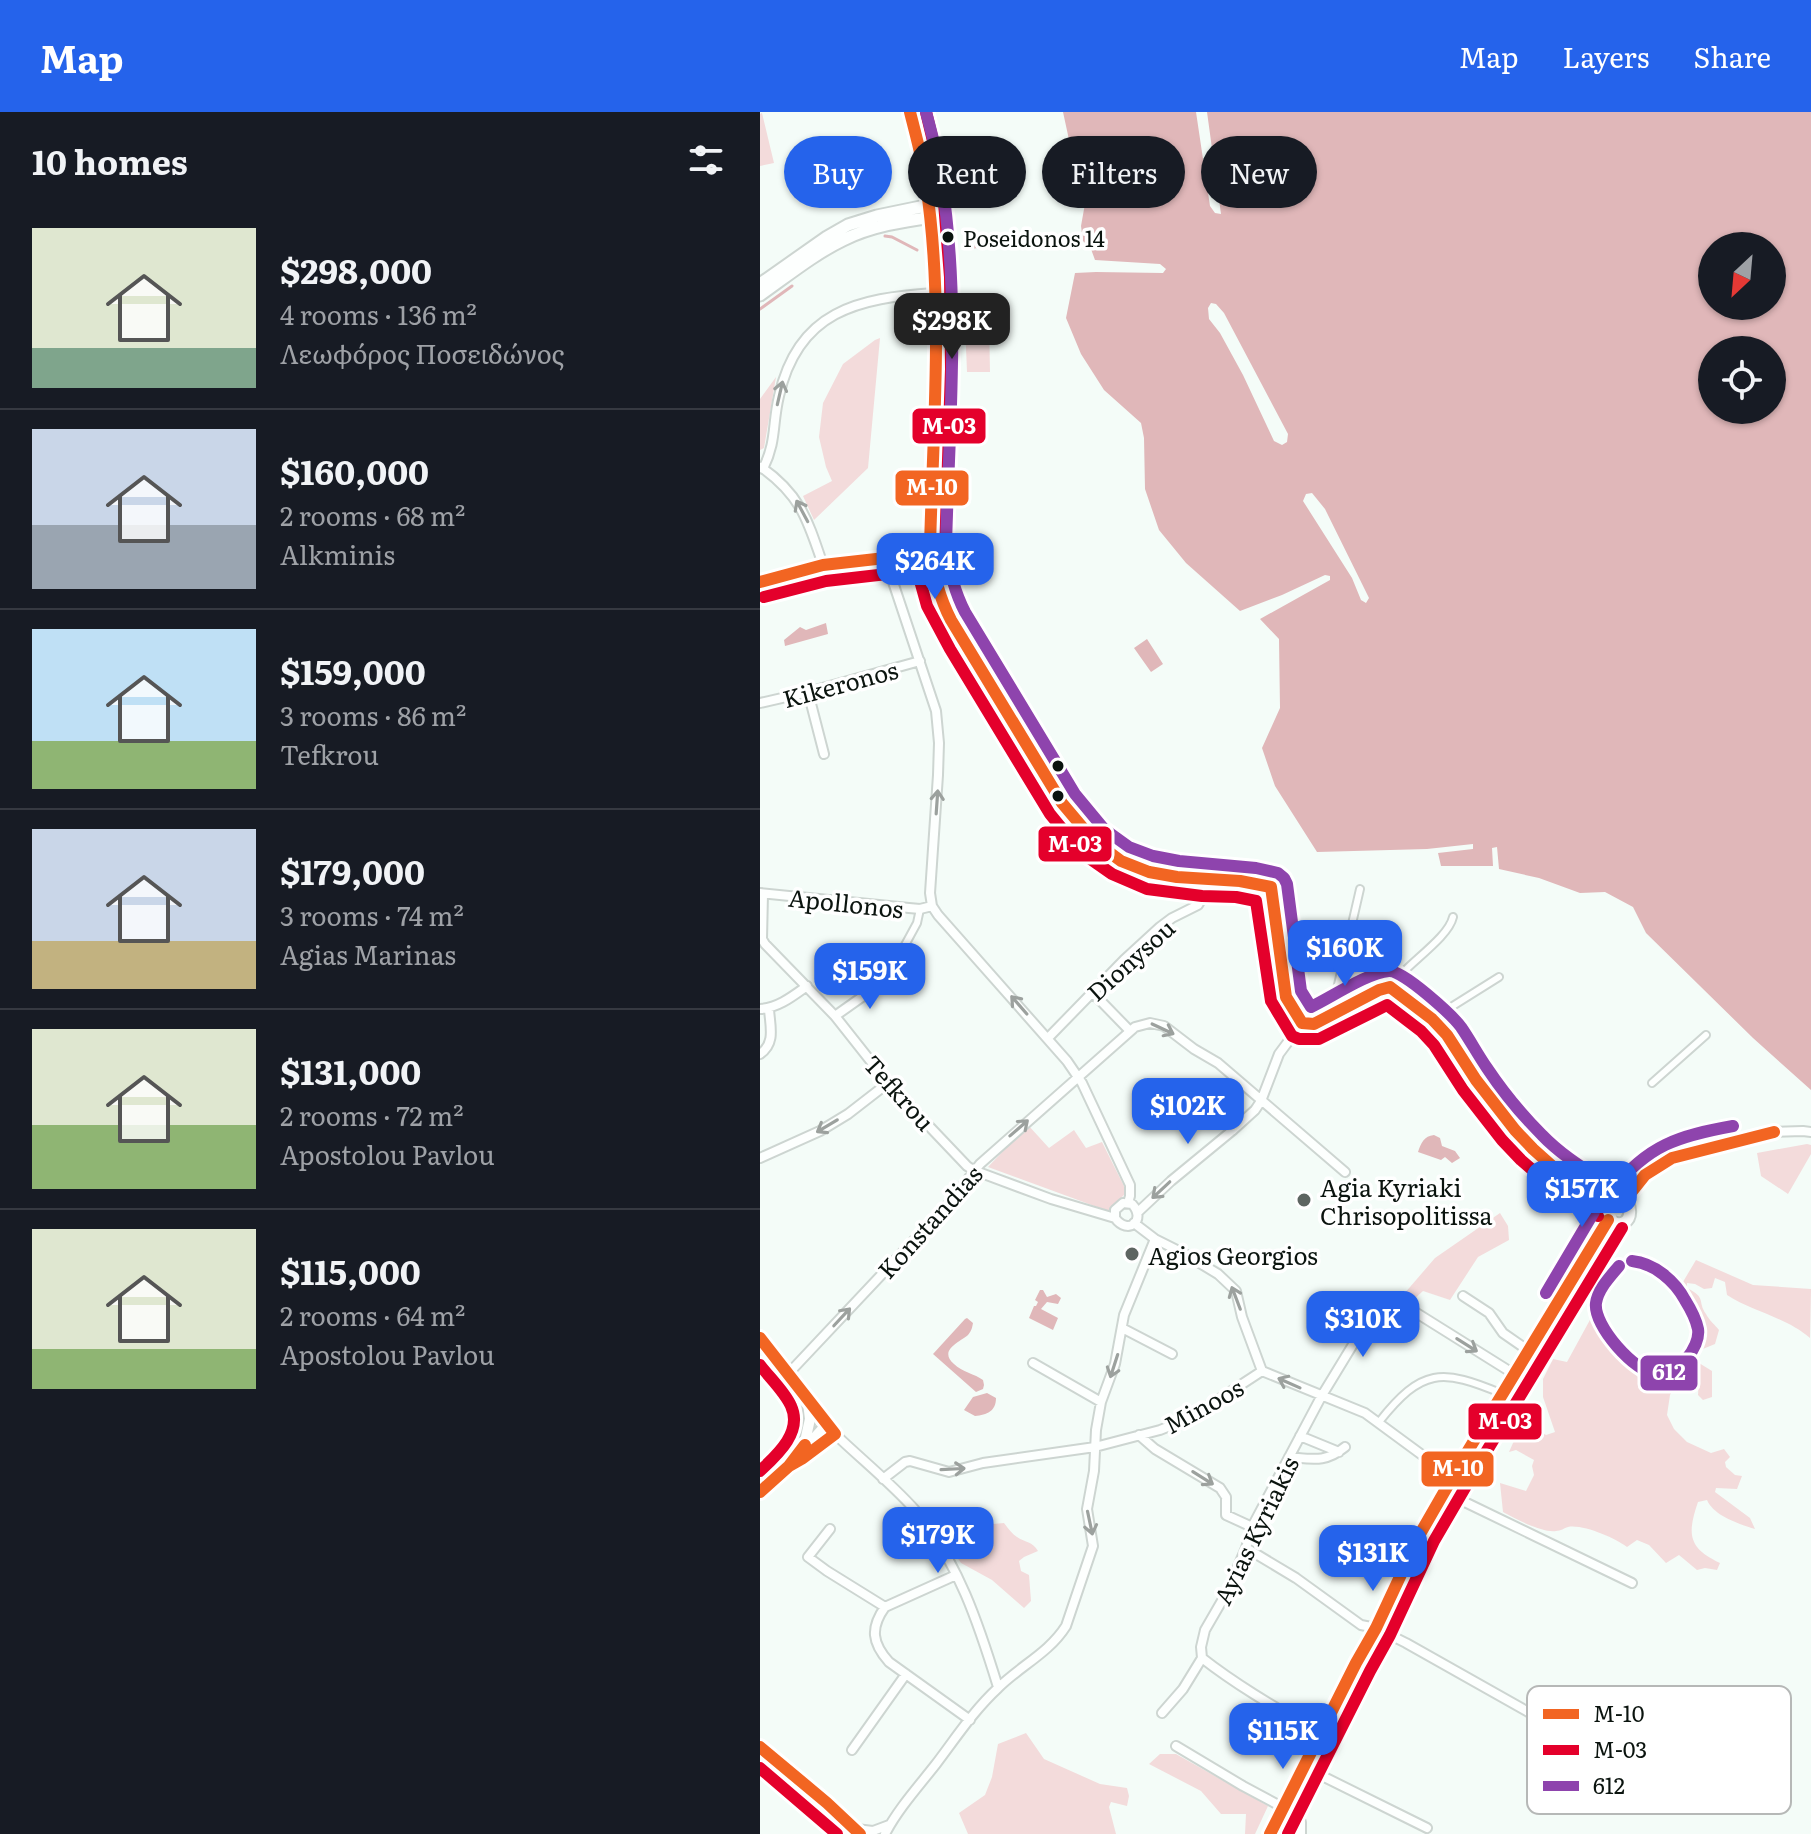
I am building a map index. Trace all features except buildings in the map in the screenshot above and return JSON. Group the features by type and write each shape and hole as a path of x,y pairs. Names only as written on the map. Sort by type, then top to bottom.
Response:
{"main road":[{"path":"910,112 916,136"},
{"path":"919,112 922,136"},
{"path":"933,208 942,216 948,274 937,550 933,572 942,600 964,641 1064,806 1093,842 1120,860 1152,874 1271,887 1286,997 1302,1023 1314,1024 1390,987 1432,1019 1447,1035 1476,1080 1533,1149 1552,1166 1607,1203"},
{"path":"760,284 840,229 867,219 933,208"},
{"path":"933,208 937,550"},
{"path":"760,295 845,239 933,208"},
{"path":"1270,1834 1376,1628 1420,1534 1608,1220 1605,1210 1607,1203 1615,1199 1625,1200 1630,1210 1628,1219 1618,1224 1608,1220"},
{"path":"760,1747 858,1832"},
{"path":"760,1765 838,1834"}],"street":[{"path":"823,565 799,503 762,468 772,450 778,398 786,372 796,352 817,327 840,311 881,298 934,293"},
{"path":"760,582 823,565 937,550"},
{"path":"885,558 936,711 939,743 930,880 932,906 1048,1038 1078,1077 1130,1185 1128,1203"},
{"name":"Kikeronos","path":"760,703 920,661"},
{"path":"808,692 824,754"},
{"name":"Dionysou","path":"1048,1038 1160,927 1198,905 1204,880"},
{"path":"1331,1015 1360,889"},
{"name":"Apollonos","path":"762,894 920,909 932,906"},
{"name":"Tefkrou","path":"762,894 761,939 835,1016 888,1083 973,1170"},
{"path":"835,1016 886,980 917,923 920,909"},
{"path":"1390,987 1398,975 1447,931 1453,917"},
{"path":"1432,1019 1499,977"},
{"path":"760,1054 766,1050 771,1039 764,1009 807,986"},
{"path":"1092,992 1130,1031 1150,1023 1164,1026 1218,1063 1345,1172"},
{"path":"1138,1212 1255,1110 1279,1054 1302,1023"},
{"name":"Konstandias","path":"788,1374 949,1203 973,1170 1130,1031"},
{"path":"1652,1083 1706,1035"},
{"path":"760,1158 820,1131 888,1083"},
{"path":"1177,1100 1185,1108 1216,1115 1233,1130"},
{"path":"1625,1200 1645,1175 1672,1158 1774,1132 1811,1132"},
{"path":"973,1170 1051,1199 1115,1218 1120,1225 1134,1223 1138,1212 1135,1206 1121,1204 1115,1218"},
{"path":"1134,1223 1155,1239 1218,1274 1236,1291 1262,1371 1365,1413 1452,1477"},
{"path":"885,1834 998,1687 1051,1645 1070,1617 1093,1546 1087,1509 1101,1402 1115,1364 1124,1315 1155,1239"},
{"path":"1463,1296 1489,1313 1503,1333 1529,1351"},
{"name":"Ayias Kyriakis","path":"1162,1713 1183,1689 1202,1658 1205,1630 1227,1592 1252,1527 1321,1397 1377,1305 1391,1297 1514,1374"},
{"path":"1122,1328 1172,1354"},
{"path":"760,1338 826,1425 923,1521 941,1547 978,1621 998,1687"},
{"path":"1033,1363 1101,1402"},
{"name":"Minoos","path":"883,1479 910,1461 949,1472 983,1463 1095,1447 1139,1435 1180,1422 1262,1371"},
{"path":"1379,1422 1404,1394 1434,1377 1447,1376 1503,1394"},
{"path":"804,1448 810,1419 806,1399"},
{"path":"760,1492 789,1466 826,1425"},
{"path":"789,1466 835,1434"},
{"path":"1139,1435 1155,1449 1220,1488 1226,1497 1226,1515 1252,1527"},
{"path":"1289,1457 1318,1460 1334,1456 1342,1449 1300,1436"},
{"path":"1444,1492 1632,1583"},
{"path":"830,1529 808,1557 885,1607"},
{"path":"1246,1548 1296,1578 1361,1625 1376,1628 1406,1643 1527,1711"},
{"path":"956,1575 885,1607 877,1618 875,1628 877,1645 889,1662 970,1720"},
{"path":"1202,1658 1236,1683 1321,1734"},
{"path":"852,1750 906,1674"},
{"path":"1176,1746 1284,1808 1301,1822 1301,1834"},
{"path":"1304,1767 1427,1828"},
{"path":"858,1832 890,1825"}],"shaded area":[{"path":"1063,112 1811,112 1811,1090 1646,933 1633,907 1605,892 1580,893 1539,878 1499,869 1497,847 1492,848 1493,866 1441,866 1438,853 1473,849 1473,844 1427,849 1317,852 1275,786 1262,748 1280,708 1279,639 1260,619 1330,580 1330,576 1325,575 1240,611 1186,563 1159,530 1145,489 1141,423 1104,390 1081,354 1066,318 1075,273 1163,273 1166,269 1160,264 1095,260 1091,249 1083,241 1081,226 1084,208 1185,208 1185,136 1068,136"},
{"path":"760,114 774,163 760,166"},
{"path":"989,322 990,372 967,372 965,323"},
{"path":"880,338 868,468 814,520 803,496 832,481 819,437 823,403 843,364"},
{"path":"776,377 764,448 760,450 760,399"},
{"path":"826,623 828,634 785,646 784,640 800,627 806,630"},
{"path":"1147,639 1163,664 1151,672 1134,648"},
{"path":"1028,1125 1049,1148 1074,1130 1086,1148 1102,1142 1127,1192 1108,1211 988,1167"},
{"path":"1434,1135 1440,1138 1442,1146 1455,1151 1460,1158 1452,1163 1445,1157 1441,1160 1418,1152 1423,1140"},
{"path":"1811,1145 1811,1154 1788,1194 1761,1176 1757,1153"},
{"path":"1500,1213 1508,1226 1509,1240 1478,1257 1450,1300 1423,1291 1413,1300 1404,1294 1435,1258"},
{"path":"1696,1260 1753,1285 1811,1289 1810,1338 1791,1325 1727,1295 1725,1282 1715,1278 1712,1288 1704,1289 1687,1283 1687,1288 1699,1297 1703,1310 1719,1330 1715,1344 1698,1351 1699,1363 1712,1371 1712,1397 1703,1400 1698,1395 1697,1383 1688,1374 1678,1380 1670,1395 1667,1415 1674,1429 1687,1442 1711,1453 1724,1449 1730,1457 1725,1462 1726,1467 1735,1475 1742,1476 1737,1489 1716,1488 1715,1492 1750,1518 1755,1529 1721,1515 1707,1500 1698,1502 1692,1523 1693,1539 1702,1552 1720,1563 1717,1570 1697,1570 1679,1555 1666,1563 1649,1545 1637,1540 1627,1547 1582,1528 1544,1530 1503,1512 1500,1483 1526,1491 1534,1475 1534,1460 1516,1450 1509,1452 1517,1434 1530,1439 1524,1420 1546,1435 1555,1432 1543,1397 1543,1379 1553,1359 1567,1362 1591,1318 1628,1352 1665,1379 1691,1349 1688,1314 1674,1297"},
{"path":"1040,1290 1047,1297 1056,1294 1061,1298 1058,1304 1047,1302 1041,1309 1058,1318 1053,1330 1029,1318 1038,1302 1035,1300"},
{"path":"967,1318 973,1323 971,1330 952,1347 948,1355 957,1367 983,1380 983,1389 976,1392 933,1354"},
{"path":"987,1393 996,1398 990,1412 975,1416 964,1410 973,1397"},
{"path":"1004,1523 1015,1536 1038,1551 1019,1561 1021,1571 1029,1575 1031,1601 1024,1608 992,1580 961,1563 950,1547 987,1538 993,1524"},
{"path":"1026,1733 1044,1759 1100,1784 1127,1788 1127,1806 1111,1802 1109,1807 1116,1834 968,1834 959,1813 985,1795 998,1744"},
{"path":"1160,1754 1176,1754 1268,1806 1255,1834 1245,1834 1246,1814 1221,1814 1201,1791 1149,1764"}],"pier":[{"path":"1196,112 1207,112 1210,136 1201,136 1201,146"},
{"path":"1211,303 1224,313 1288,434 1287,442 1282,445 1274,441 1243,375 1209,319"},
{"path":"1312,493 1325,509 1369,598 1366,603 1361,600 1352,578 1303,501 1306,494"}],"waterway":[{"path":"885,236 917,250"},
{"path":"966,248 1060,236"},
{"path":"760,309 792,286"}],"transit line":[{"name":"M-10","path":"910,112 925,175 935,274 936,365 930,547 935,575 951,620 1062,803 1094,841 1121,861 1149,872 1177,877 1240,881 1271,887 1286,997 1302,1023 1314,1024 1390,987 1432,1019 1447,1035 1476,1080 1533,1149 1552,1166 1607,1203"},
{"name":"M-03","path":"764,597 826,581 887,574 934,563 945,552 951,369 950,277 942,178 926,112"},
{"name":"612","path":"926,112 940,170 951,269 952,362 946,546 950,572 965,612 1075,794 1104,829 1129,847 1179,861 1278,873 1287,884 1301,991 1311,1007 1381,972 1389,971 1405,978 1456,1021 1500,1086 1542,1135 1568,1158 1616,1190"},
{"name":"M-10","path":"760,582 823,565 885,558 930,547"},
{"name":"M-03","path":"907,570 917,570 927,606 950,649 1050,814 1082,853 1112,874 1147,889 1256,901 1271,1001 1292,1036 1319,1039 1387,1005 1434,1045 1463,1090 1521,1160 1543,1179 1598,1216"},
{"name":"612","path":"1612,1190 1638,1162 1665,1145 1733,1126"},
{"name":"M-10","path":"1625,1200 1645,1175 1672,1158 1774,1132"},
{"name":"612","path":"1546,1293 1594,1212"},
{"name":"M-10","path":"1270,1834 1376,1628 1420,1534 1608,1220"},
{"name":"M-03","path":"1288,1834 1390,1635 1434,1541 1622,1228"},
{"name":"612","path":"1619,1266 1597,1298 1601,1324 1617,1346 1638,1366 1657,1375 1672,1372 1686,1360 1696,1344 1697,1325 1687,1303 1670,1280 1656,1269 1632,1261"},
{"name":"M-10","path":"760,1338 835,1434 789,1466"},
{"name":"M-03","path":"760,1365 785,1395 794,1416 791,1434 760,1471"},
{"name":"M-10","path":"760,1492 789,1466 805,1445"},
{"name":"M-10","path":"760,1747 860,1834"},
{"name":"M-03","path":"760,1768 837,1834"}],"place":[{"name":"Poseidonos 14","path":"948,237"},
{"name":"Agia Kyriaki Chrisopolitissa","path":"1304,1200"},
{"name":"Agios Georgios","path":"1132,1254"}]}
